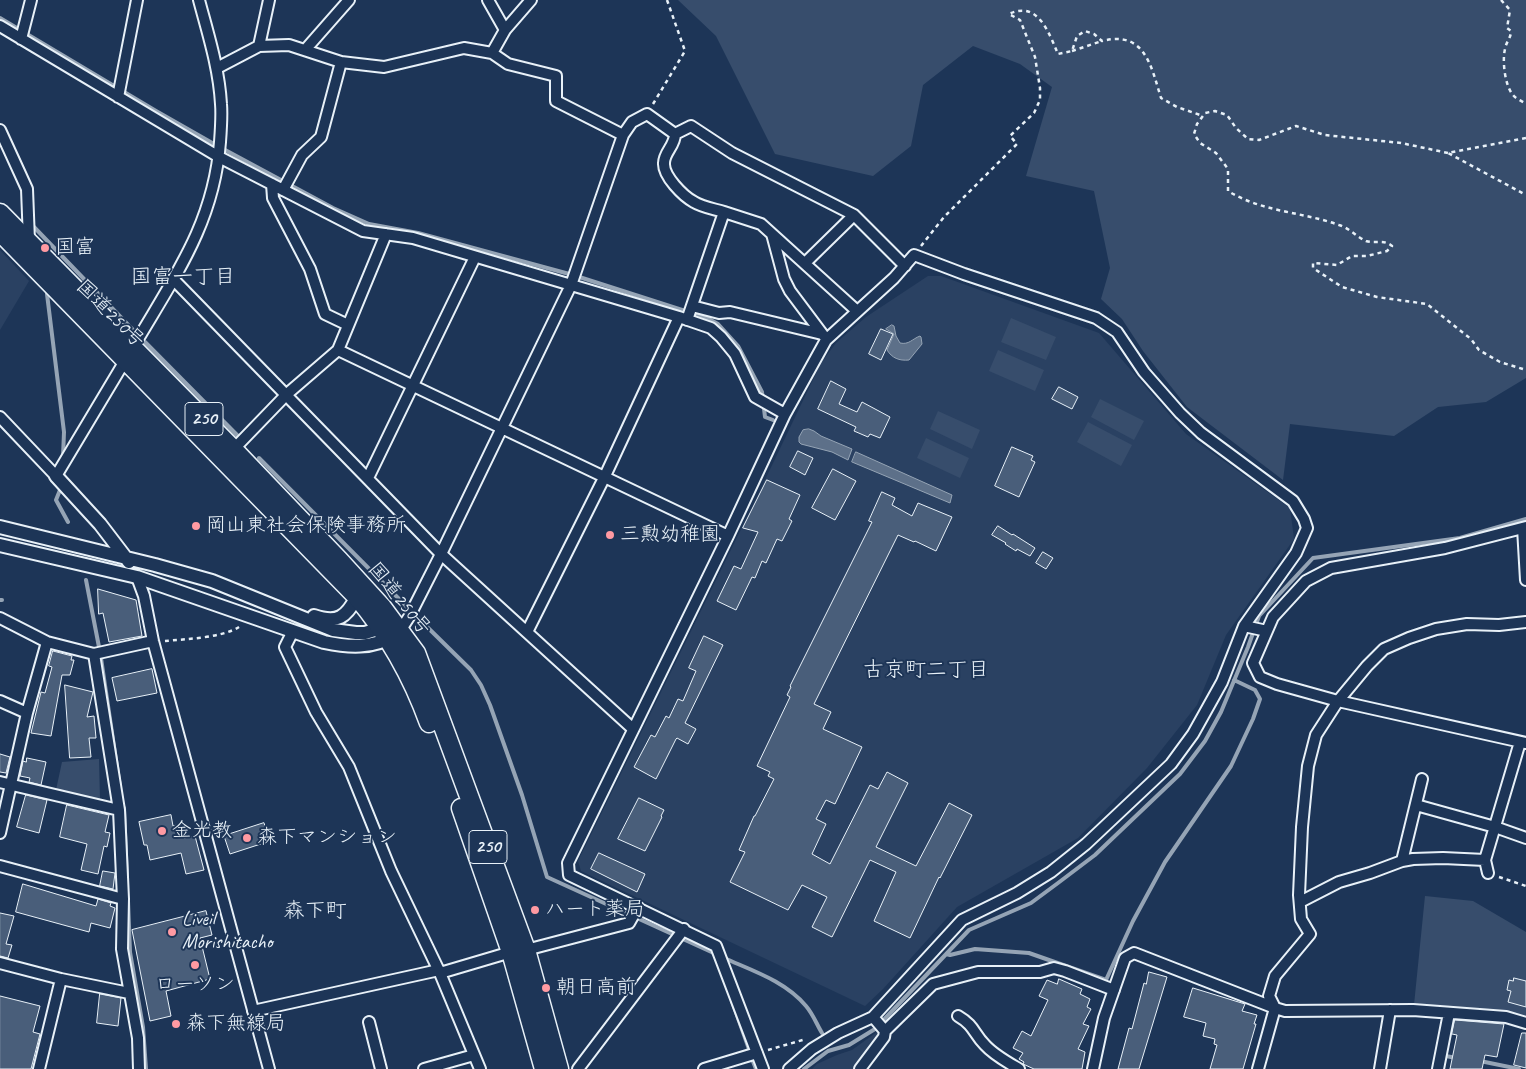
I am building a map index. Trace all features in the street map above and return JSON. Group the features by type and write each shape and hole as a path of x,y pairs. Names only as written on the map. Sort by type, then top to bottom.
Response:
{"highway":[{"name":"国道250号","path":"0,213 26,250 382,607 390,633 426,712 492,894 518,951 559,1069"},
{"name":"国道250号","path":"0,232 26,250"},
{"name":"国道250号","path":"228,454 390,633"},
{"name":"国道250号","path":"518,951 544,1069"}],"street":[{"path":"22,34 31,0"},
{"path":"119,92 137,0"},
{"path":"56,476 174,280 194,242 209,202 219,151 222,105 217,68 199,0"},
{"path":"259,46 269,0"},
{"path":"305,50 349,0"},
{"path":"488,0 504,30"},
{"path":"492,53 504,30 531,0"},
{"path":"0,26 22,34 272,184 285,186 363,230 413,238 475,257 573,279 688,313 730,312 824,337"},
{"path":"217,68 259,46 289,45 341,62 384,67 464,48 492,53 508,64 556,76 556,101 624,135"},
{"path":"285,186 302,155 321,137 341,62"},
{"path":"0,545 137,577 324,642 365,646 390,633 409,617 502,429 573,279 624,135 632,122 647,114 675,134"},
{"path":"675,134 691,126 732,153 854,215 905,266"},
{"path":"0,130 27,189 26,250"},
{"path":"675,134 675,140 666,155 664,164 666,173 671,180 695,203 761,224 857,311"},
{"path":"272,184 273,198 310,269 325,314 348,324"},
{"path":"526,632 688,313 724,212"},
{"path":"805,264 854,215"},
{"path":"228,454 287,394 338,350 386,234"},
{"path":"772,234 787,285 824,337"},
{"path":"762,1069 716,946 569,875 568,863 632,728 728,536 824,337 857,311 905,266 914,255 964,274 1096,318 1117,332 1144,372 1194,426 1254,474 1293,501 1307,528 1296,553 1255,628 1222,682 1194,734 1171,764 1086,844 1051,872 1017,893 962,920 874,1018 838,1033 812,1049 789,1069"},
{"path":"368,478 475,257"},
{"path":"174,280 441,554 632,728"},
{"path":"688,313 711,328 735,354 755,397 786,414"},
{"path":"338,350 728,536"},
{"path":"0,417 100,524 128,559 137,577 144,596 153,641 269,1069"},
{"path":"0,417 0,422"},
{"path":"0,527 212,581 333,630 390,633"},
{"path":"1255,628 1273,617 1306,581 1331,568 1445,548 1525,528 1526,580"},
{"path":"283,610 294,610 325,620 335,620 350,609 357,597"},
{"path":"0,618 46,642 94,654 153,641"},
{"path":"1258,1069 1274,1008 1270,996 1276,976 1310,934 1301,919 1302,827 1308,766 1316,735 1338,701 1384,649 1436,629 1467,624 1499,625 1526,622"},
{"path":"1255,628 1253,663 1260,677 1277,684 1338,701 1523,742 1485,860 1488,873"},
{"path":"293,631 285,647 316,712 349,767 391,871 439,971 480,1069"},
{"path":"0,833 27,713 46,642"},
{"path":"94,654 119,810 123,899 122,949 138,1038 139,1069"},
{"path":"0,701 27,713"},
{"path":"1402,861 1422,779"},
{"path":"0,782 119,810"},
{"path":"1416,805 1495,827 1526,838"},
{"path":"1300,902 1339,882 1413,858 1485,860"},
{"path":"0,866 123,899"},
{"path":"253,1010 439,971 629,923 637,909"},
{"path":"578,1069 683,931"},
{"path":"1093,1069 1104,1018 1125,958 1134,953 1285,1011 1413,1010 1506,1017 1526,1023"},
{"path":"0,963 62,979 129,993"},
{"path":"884,1030 933,984 978,972 1040,972 1054,968 1065,970 1114,990"},
{"path":"38,1069 62,979"},
{"path":"1380,1069 1390,1010"},
{"path":"1438,1069 1449,1013"},
{"path":"958,1016 968,1022 983,1044 993,1053 1018,1069"},
{"path":"860,1069 884,1037 884,1030 874,1018"},
{"path":"369,1022 381,1069"},
{"path":"704,1069 757,1054"},
{"path":"424,1069 474,1055"}],"path":[{"path":"647,114 685,51 667,0"},
{"path":"1501,0 1510,10 1507,28 1511,31 1511,36 1505,48 1504,57 1506,84 1513,96 1526,104"},
{"path":"914,255 944,217 1017,144 1010,136 1034,113 1040,100 1036,57 1020,20 1010,14 1018,9 1032,11 1046,26 1058,54 1102,41 1121,38 1134,43 1147,57 1161,98 1178,107 1203,116"},
{"path":"1072,51 1077,36 1085,31 1094,34 1102,41"},
{"path":"1526,195 1448,153 1401,144 1325,135 1296,126 1259,140 1248,138 1236,128 1227,115 1215,111 1205,113 1197,124 1194,134 1200,143 1216,153 1228,169 1228,191 1255,204 1300,213 1342,226 1367,241 1388,243 1392,246 1387,251 1367,256 1352,256 1337,265 1313,263 1313,268 1342,287 1377,297 1427,304 1471,339 1479,350 1500,362 1526,370"},
{"path":"1448,153 1526,138"},
{"path":"153,641 196,638 232,631 238,627"},
{"path":"1488,873 1526,886"},
{"path":"757,1054 808,1038"}],"shaded area":[{"path":"678,0 1526,0 1526,378 1486,402 1438,407 1394,436 1290,424 1283,480 1187,407 1143,351 1122,319 1101,299 1110,268 1094,191 1026,176 1052,87 1020,64 973,46 923,85 911,146 873,176 775,154 716,36"},
{"path":"0,250 29,281 0,330"},
{"path":"928,276 941,276 1099,333 1186,434 1290,508 1294,539 1226,635 1197,705 1147,768 1078,838 957,907 883,989 865,1006 581,871 578,861 821,363 836,343 866,317"},
{"path":"1011,318 1056,337 1046,360 1001,342"},
{"path":"892,325 900,343 906,343 921,337 922,344 909,360 896,358 887,350 894,334 886,329"},
{"path":"998,350 1044,370 1035,391 989,371"},
{"path":"1100,399 1144,421 1134,440 1091,417"},
{"path":"938,411 980,430 972,449 930,429"},
{"path":"1088,422 1132,445 1121,466 1077,442"},
{"path":"809,429 852,449 848,460 832,452 801,444 799,437 803,430"},
{"path":"926,438 969,458 960,478 917,458"},
{"path":"856,452 952,495 950,503 852,462"},
{"path":"99,759 100,800 56,790 62,762"},
{"path":"1425,896 1473,901 1526,932 1526,1018 1507,1013 1414,1005"},
{"path":"877,1032 879,1035 876,1042 855,1069 812,1069 817,1064 852,1050"}],"building":[{"path":"881,329 893,334 881,360 869,354"},
{"path":"831,381 846,389 839,404 857,412 862,402 890,417 880,438 870,434 868,437 854,431 856,427 818,409"},
{"path":"1059,387 1078,397 1072,409 1052,399"},
{"path":"1012,447 1033,456 1031,460 1035,462 1019,497 995,486"},
{"path":"798,451 813,458 805,475 790,467"},
{"path":"833,469 856,481 835,520 812,508"},
{"path":"767,480 800,495 789,519 792,521 782,541 777,539 766,563 762,561 755,578 752,577 736,610 717,601 734,566 741,569 758,532 743,528"},
{"path":"882,492 895,498 892,505 912,516 918,503 952,517 936,551 898,535 814,704 831,712 823,729 862,747 835,804 826,800 816,819 826,824 812,854 830,864 870,785 878,789 887,772 908,783 876,847 916,866 949,803 972,815 939,877 910,938 874,921 896,872 870,860 832,937 812,927 827,897 802,885 788,910 730,882 745,852 739,850 754,816 774,779 768,776 770,772 757,766 790,697 787,695 790,686 872,522 869,521"},
{"path":"998,526 1035,548 1030,556 1017,549 1016,551 992,535"},
{"path":"1043,552 1053,558 1046,569 1036,563"},
{"path":"98,589 136,600 142,636 109,642 103,613 99,614"},
{"path":"704,636 723,645 685,723 696,729 688,744 676,739 656,779 634,767 651,735 655,737 666,716 669,718 678,699 683,701 696,671 689,668"},
{"path":"53,651 72,656 71,660 74,660 70,675 62,675 51,736 31,733 41,692 45,693 52,667 49,666"},
{"path":"152,669 157,693 117,701 112,678"},
{"path":"65,685 93,692 87,717 94,716 96,738 89,738 91,757 70,758"},
{"path":"0,754 10,757 6,773 0,772"},
{"path":"27,758 46,762 41,785 29,782 30,778 20,776 23,761 26,762"},
{"path":"26,795 47,800 39,833 17,827"},
{"path":"639,798 664,810 645,851 618,839"},
{"path":"67,805 109,815 105,832 110,833 107,847 104,846 98,874 81,870 87,844 60,837"},
{"path":"171,815 173,826 181,824 184,838 195,836 204,870 186,874 181,853 150,860 147,845 144,845 139,822"},
{"name":"森下マンション","path":"264,823 270,841 230,854 224,836"},
{"path":"599,853 645,874 637,892 591,869"},
{"path":"103,871 115,873 113,889 100,886"},
{"path":"23,884 96,906 98,899 111,903 110,906 115,908 110,928 91,923 89,932 16,912"},
{"path":"206,911 212,935 200,938 210,979 166,991 171,1016 150,1021 132,930"},
{"path":"0,913 14,916 6,944 12,945 8,958 0,956"},
{"path":"1149,972 1167,977 1139,1069 1118,1069 1129,1028 1132,1029 1144,983 1146,984"},
{"path":"1514,978 1526,981 1526,1007 1508,1002 1511,991 1507,990 1509,980 1513,981"},
{"path":"1059,979 1082,989 1080,994 1090,999 1087,1007 1091,1009 1083,1024 1089,1026 1078,1049 1085,1052 1082,1069 1034,1069 1023,1064 1024,1062 1019,1059 1023,1053 1013,1048 1022,1031 1031,1036 1048,1000 1039,996 1047,980 1057,984"},
{"path":"1193,988 1245,1004 1242,1011 1257,1015 1243,1069 1210,1069 1217,1045 1214,1044 1215,1039 1203,1036 1206,1023 1184,1017"},
{"path":"100,994 121,998 118,1026 97,1023"},
{"path":"0,996 40,1006 33,1032 40,1034 31,1069 0,1069"},
{"path":"1455,1020 1504,1024 1497,1057 1485,1055 1482,1069 1450,1069 1457,1035 1452,1034"},
{"path":"1522,1033 1526,1033 1526,1068 1514,1065"}],"waterway":[{"path":"0,18 214,144 333,208 369,224 418,233 573,275 707,318 718,324 738,346 762,392 765,417 773,420"},
{"path":"18,158 31,188"},
{"path":"33,226 135,332"},
{"path":"47,294 64,432 63,457"},
{"path":"145,342 238,436"},
{"path":"259,458 408,608"},
{"path":"60,490 56,500 68,522"},
{"path":"804,1069 828,1051 849,1045 875,1029 969,930 1031,903 1095,855 1180,774 1205,741 1221,712 1259,616 1313,558 1460,538 1526,519"},
{"path":"86,580 99,647"},
{"path":"418,618 471,670 481,685 522,795 547,877 718,955"},
{"path":"101,658 120,787"},
{"path":"946,954 950,955 975,949 1029,953 1106,980 1133,921 1165,862 1231,766 1253,719 1260,699 1255,690 1234,680"},
{"path":"124,808 127,879"},
{"path":"128,901 130,952 143,1027 146,1069"},
{"path":"724,958 768,977 798,997 813,1016 822,1033"},
{"path":"732,1001 750,1052"},
{"path":"1446,1056 1456,1058"},
{"path":"752,1059 756,1069"},
{"path":"1480,1061 1519,1069"}],"place":[{"name":"国富","path":"45,248"},
{"name":"岡山東社会保険事務所","path":"196,526"},
{"name":"三勲幼稚園","path":"610,535"},
{"name":"金光教","path":"162,831"},
{"name":"森下マンション","path":"247,838"},
{"name":"ハート薬局","path":"535,910"},
{"name":"Liveil Morishitacho","path":"172,932"},
{"name":"ローソン","path":"195,965"},
{"name":"朝日高前","path":"546,988"},
{"name":"森下無線局","path":"176,1024"}],"district":[{"name":"国富一丁目","path":"183,277"},
{"name":"古京町二丁目","path":"926,670"},
{"name":"森下町","path":"315,911"}]}
